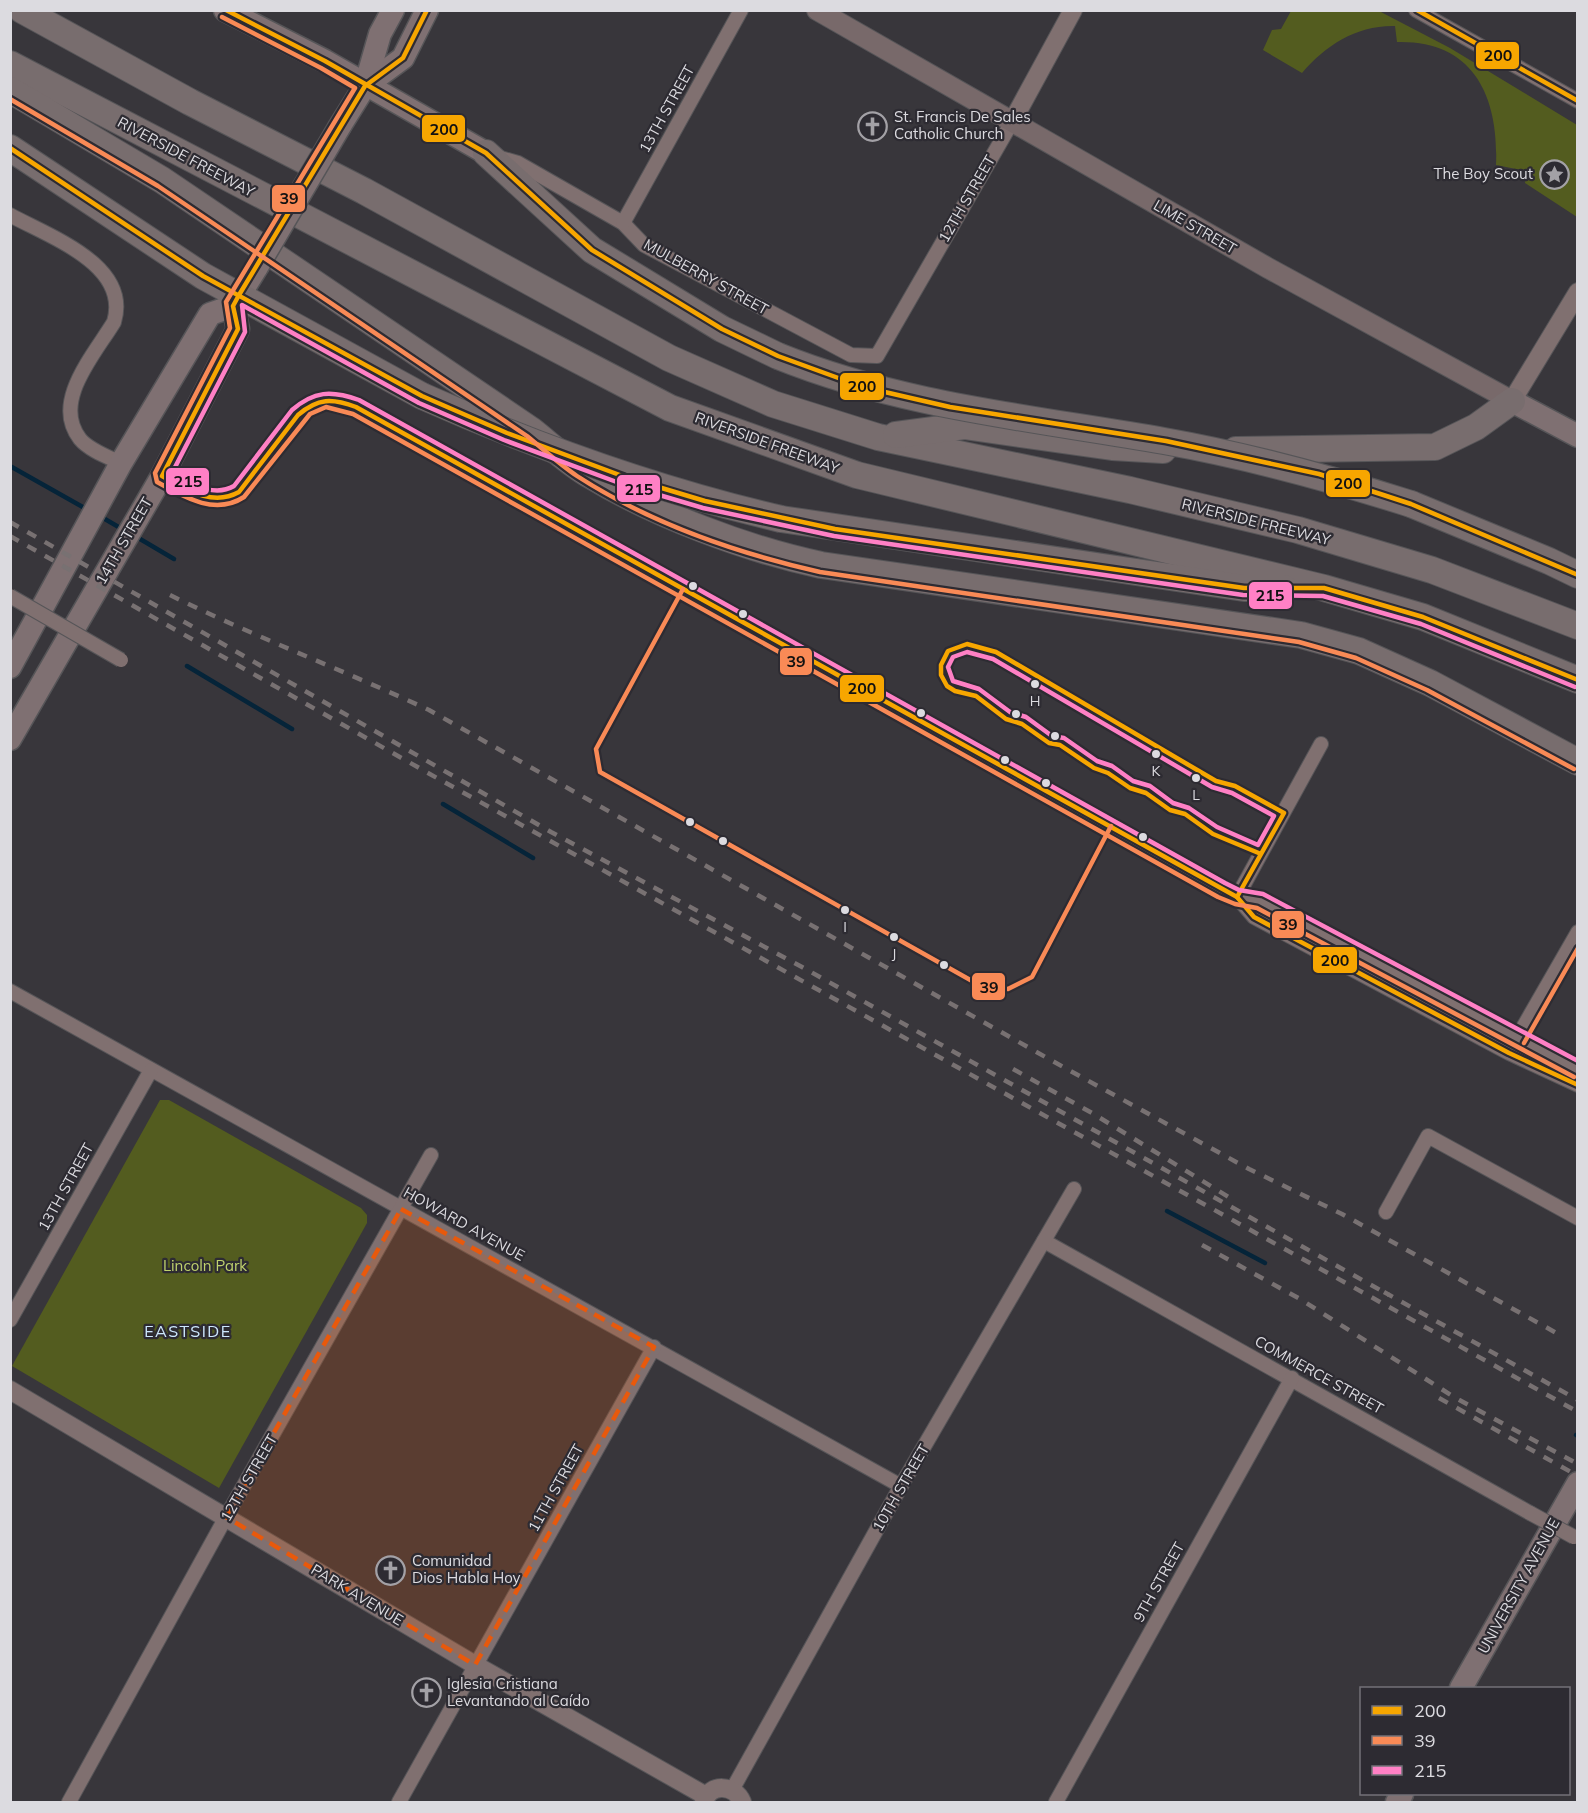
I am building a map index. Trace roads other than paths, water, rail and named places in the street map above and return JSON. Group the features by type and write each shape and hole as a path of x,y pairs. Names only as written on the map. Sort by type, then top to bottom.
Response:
{"highway":[{"name":"RIVERSIDE FREEWAY","path":"22,10 190,102 364,191 669,358 773,404 878,437 1130,490 1298,530 1432,570 1578,626"},
{"name":"RIVERSIDE FREEWAY","path":"10,64 670,408 857,475 1324,588 1423,617 1578,680"},
{"path":"10,90 162,180 531,430 588,474 642,504 793,559 821,565 1301,636 1359,651 1430,683 1578,762"},
{"path":"10,148 236,300 422,396 507,433 625,477 705,501 781,519 1244,588 1324,588"},
{"path":"486,153 592,250 722,329 778,356 821,373 874,389 950,407 1254,458 1319,474 1411,504 1578,575"},
{"path":"878,437 964,426 1112,447 1163,450 1435,447 1476,427 1512,401"}],"main road":[{"name":"MULBERRY STREET","path":"225,10 264,29 486,153"},
{"path":"10,667 121,463 210,314 236,300 365,86 380,34 393,10"},
{"path":"365,86 403,58 427,10"},
{"name":"LIME STREET","path":"817,10 1268,268 1578,436"},
{"name":"14TH STREET","path":"10,739 162,476 238,329 236,300"},
{"name":"UNIVERSITY AVENUE","path":"1462,1687 1578,1483"}],"street":[{"name":"13TH STREET","path":"622,224 741,10"},
{"name":"12TH STREET","path":"877,356 1012,122 1073,10"},
{"path":"1416,10 1578,100"},
{"name":"MULBERRY STREET","path":"486,153 518,163 622,224 644,245 851,355 877,356"},
{"path":"10,215 93,262 109,279 115,290 117,311 114,322 71,394 69,417 81,440 121,463"},
{"path":"1512,401 1578,292"},
{"path":"162,476 210,498 231,499 239,492 298,415 317,400 338,400 469,469 1237,897 1259,901 1578,1070"},
{"path":"10,596 121,660"},
{"path":"1237,897 1322,744"},
{"path":"1237,897 1254,916 1509,1053 1578,1085"},
{"path":"1509,1053 1578,932"},
{"name":"HOWARD AVENUE","path":"10,991 901,1486"},
{"name":"13TH STREET","path":"10,1320 151,1070"},
{"path":"1386,1212 1428,1136 1578,1218"},
{"name":"12TH STREET","path":"69,1803 226,1517 431,1155"},
{"name":"10TH STREET","path":"737,1796 901,1486 1074,1189"},
{"name":"COMMERCE STREET","path":"1044,1241 1576,1538"},
{"name":"11TH STREET","path":"399,1803 654,1347"},
{"name":"9TH STREET","path":"1056,1803 1292,1378"},
{"name":"PARK AVENUE","path":"10,1390 705,1799"},
{"path":"705,1799 717,1788 737,1796"}],"waterway":[{"path":"10,466 88,510"},
{"path":"98,515 122,529"},
{"path":"135,536 174,559"},
{"path":"187,666 292,729"},
{"path":"443,804 533,858"},
{"path":"1167,1211 1265,1263"}],"railway":[{"path":"10,522 551,832 802,967 1389,1295"},
{"path":"10,536 428,773 1578,1412"},
{"path":"170,595 429,710 1065,1068 1249,1169 1342,1214 1560,1335"},
{"path":"1013,1069 1092,1113 1235,1201"},
{"path":"1202,1245 1300,1299 1454,1397 1578,1464"},
{"path":"1384,1292 1578,1400"},
{"path":"1439,1398 1578,1476"}],"place":[{"name":"St. Francis De Sales Catholic Church","path":"873,126"},
{"name":"The Boy Scout","path":"1554,174"},
{"name":"H","path":"1035,684"},
{"name":"K","path":"1156,754"},
{"name":"L","path":"1196,778"},
{"name":"I","path":"845,910"},
{"name":"J","path":"894,937"},
{"name":"Comunidad Dios Habla Hoy","path":"391,1570"},
{"name":"Iglesia Cristiana Levantando al Caído","path":"426,1693"}],"district":[{"name":"EASTSIDE","path":"188,1331"}],"park label":[{"name":"Lincoln Park","path":"205,1266"}]}
